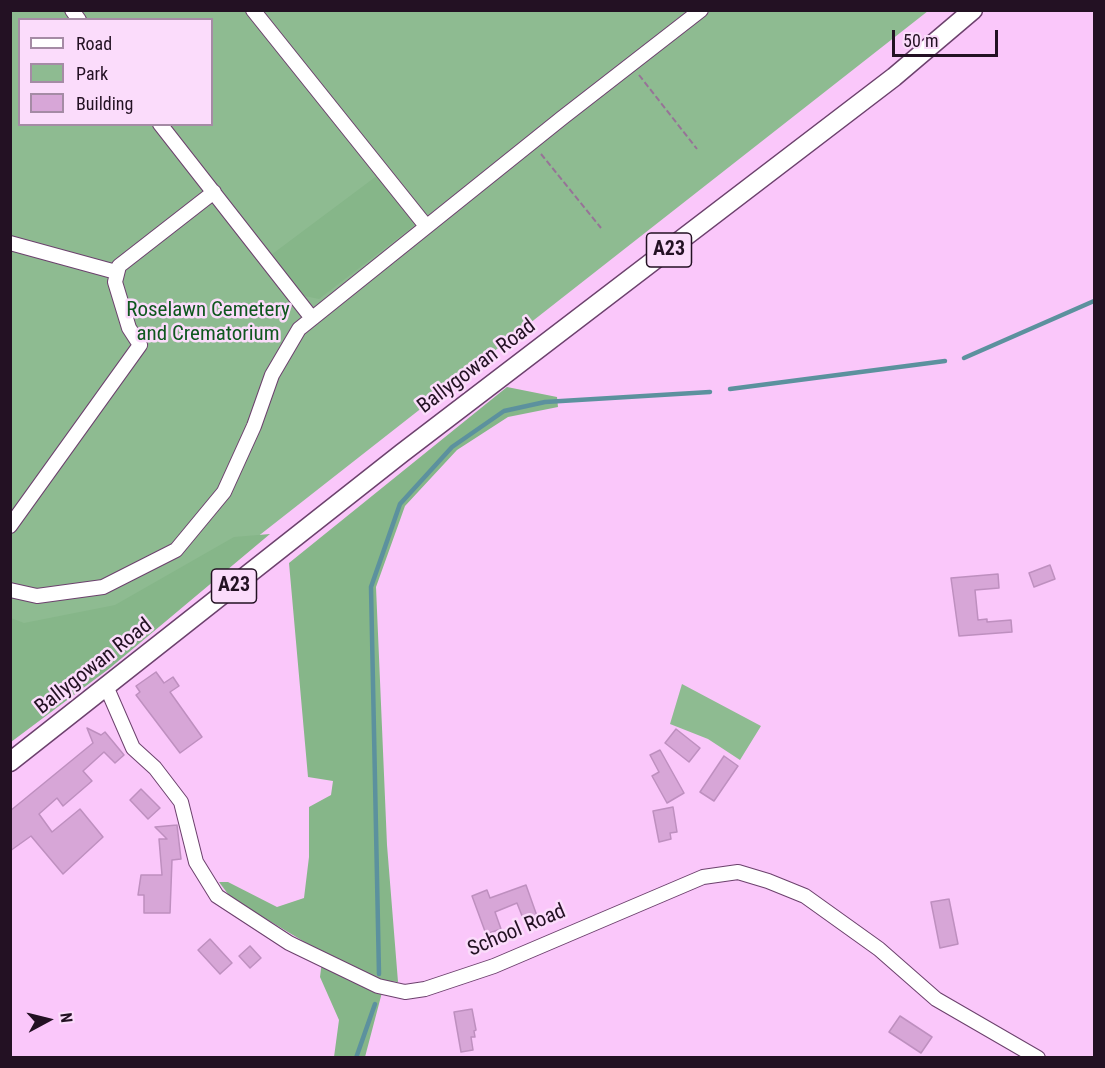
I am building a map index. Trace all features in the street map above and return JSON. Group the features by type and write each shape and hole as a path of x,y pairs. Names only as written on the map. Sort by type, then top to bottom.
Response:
{"main road":[{"name":"Ballygowan Road","path":"10,762 402,453 894,77 973,10"}],"street":[{"path":"253,10 426,226"},
{"path":"10,590 38,596 103,587 176,549 224,492 254,426 272,375 299,329 311,317 531,142 701,10"},
{"path":"162,126 311,317"},
{"path":"10,526 140,345 129,328 115,282 116,272 126,259 214,192"},
{"path":"10,243 116,272"},
{"name":"School Road","path":"106,686 133,748 155,768 181,802 196,862 217,896 289,943 378,986 405,992 425,989 494,966 703,877 738,872 768,880 805,896 879,949 936,999 1038,1058"}],"path":[{"path":"631,65 697,149"},
{"path":"531,142 601,228"}],"green space":[{"name":"Roselawn Cemetery and Crematorium","path":"11,11 928,11 11,730"},
{"path":"378,175 416,224 319,299 300,295 271,255"},
{"path":"507,387 557,397 558,407 508,417 457,450 405,506 376,587 387,845 398,982 385,981 365,1057 334,1057 339,1020 320,977 323,953 231,898 219,882 228,882 277,907 304,898 309,857 309,807 331,795 333,781 308,777 289,563"},
{"path":"270,534 110,668 11,742 11,618 24,623 115,605 234,537"},
{"path":"682,684 761,726 740,760 708,739 670,724"}],"building":[{"path":"1050,565 1055,579 1034,587 1029,573"},
{"path":"998,574 999,588 975,590 978,620 987,619 987,622 1011,620 1012,632 959,636 951,578"},
{"path":"156,672 164,683 173,677 179,686 170,692 202,737 180,753 136,695 140,692 136,686"},
{"path":"87,728 101,735 105,732 124,755 115,763 104,752 83,771 92,781 63,806 57,798 39,814 52,832 80,809 103,837 63,874 31,836 10,851 10,811 93,743"},
{"path":"676,729 700,748 689,762 665,743"},
{"path":"660,750 684,793 667,803 652,776 659,772 650,755"},
{"path":"724,756 738,766 714,801 700,792"},
{"path":"141,789 160,808 148,819 130,800"},
{"path":"673,807 677,832 670,833 671,839 659,842 653,811"},
{"path":"177,825 181,859 172,860 170,913 144,913 144,895 138,895 141,875 162,875 159,839 167,839 155,827"},
{"path":"526,885 537,916 524,921 517,903 495,912 501,929 486,934 472,896 487,890 490,898"},
{"path":"949,899 958,944 940,948 931,902"},
{"path":"210,939 232,963 220,974 198,950"},
{"path":"250,946 261,958 250,968 239,956"},
{"path":"472,1009 476,1030 474,1031 475,1037 471,1037 473,1050 461,1052 454,1012"},
{"path":"900,1016 932,1037 921,1053 889,1032"}],"waterway":[{"path":"964,358 1094,301"},
{"path":"730,389 945,361"},
{"path":"379,974 371,587 400,504 452,447 504,411 545,402 710,392"},
{"path":"356,1058 375,1004"}]}
